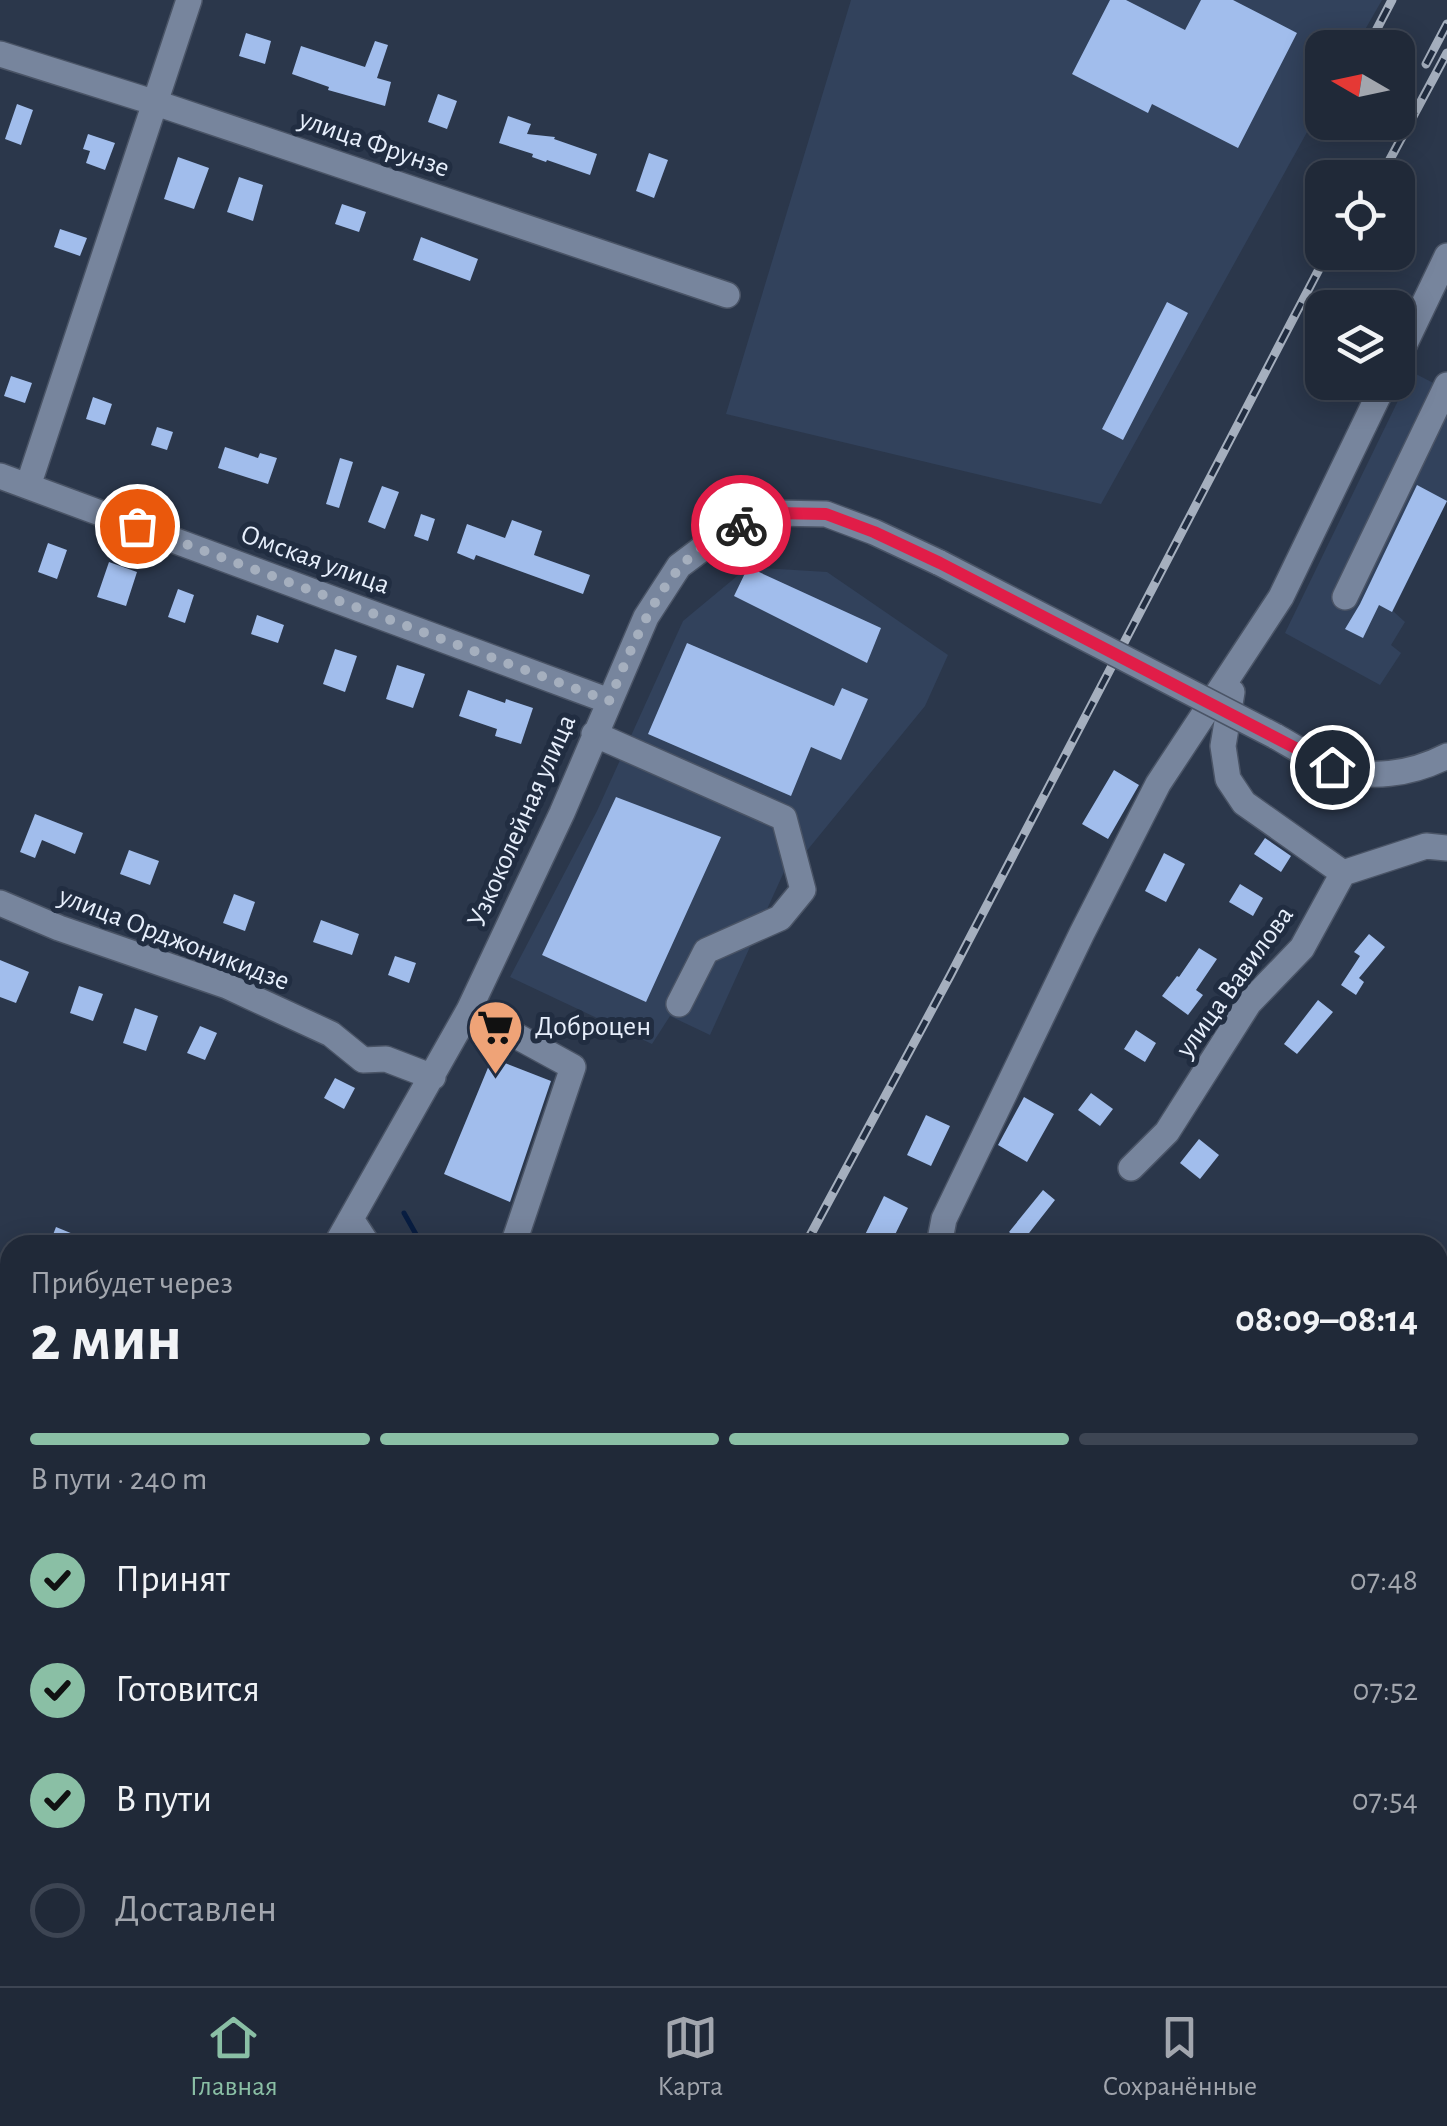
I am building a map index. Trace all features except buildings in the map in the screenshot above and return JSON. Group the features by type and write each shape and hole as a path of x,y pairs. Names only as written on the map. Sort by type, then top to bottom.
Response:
{"street":[{"path":"28,486 189,0"},
{"name":"улица Фрунзе","path":"0,54 727,295"},
{"path":"1415,323 1447,256"},
{"path":"1345,597 1447,385"},
{"path":"941,1235 944,1220 1073,951 1158,784 1281,597 1377,400"},
{"name":"Омская улица","path":"0,476 609,701"},
{"name":"Узкоколейная улица","path":"342,1235 469,1010 562,813 646,617 679,566 727,530 774,513 826,514 874,532 1332,767 1363,774 1428,766 1447,756"},
{"path":"1238,663 1223,746 1228,779 1244,803 1343,873 1426,846 1447,848"},
{"path":"594,734 784,818 803,890 780,918 706,951 679,1004"},
{"name":"улица Вавилова","path":"1130,1168 1167,1132 1250,1003 1302,948 1343,873"},
{"name":"улица Орджоникидзе","path":"0,903 59,928 227,986 331,1034 363,1060 386,1058 433,1077"},
{"path":"469,1010 573,1068 516,1235"},
{"path":"351,1219 361,1235"}],"shaded area":[{"path":"851,0 1382,0 1365,30 1305,30 1305,136 1101,504 726,414"},
{"path":"1415,374 1447,390 1447,501 1393,611 1405,622 1391,645 1401,653 1380,685 1285,633 1398,400 1415,400"},
{"path":"748,567 827,572 948,655 925,706 805,853 788,863 710,1035 670,1016 652,1044 510,977 597,811 683,621"}],"waterway":[{"path":"404,1213 416,1235"}],"railway":[{"path":"1376,30 1392,0"},
{"path":"1426,64 1447,24"},
{"path":"1390,160 1447,53"},
{"path":"810,1235 1319,270"}],"way so far":[{"path":"137,526 609,701 646,617 679,566 727,530 741,525"}],"place":[{"name":"Доброцен","path":"496,1076"}],"route":[{"path":"741,525 774,513 826,514 874,532 1332,767"}]}
